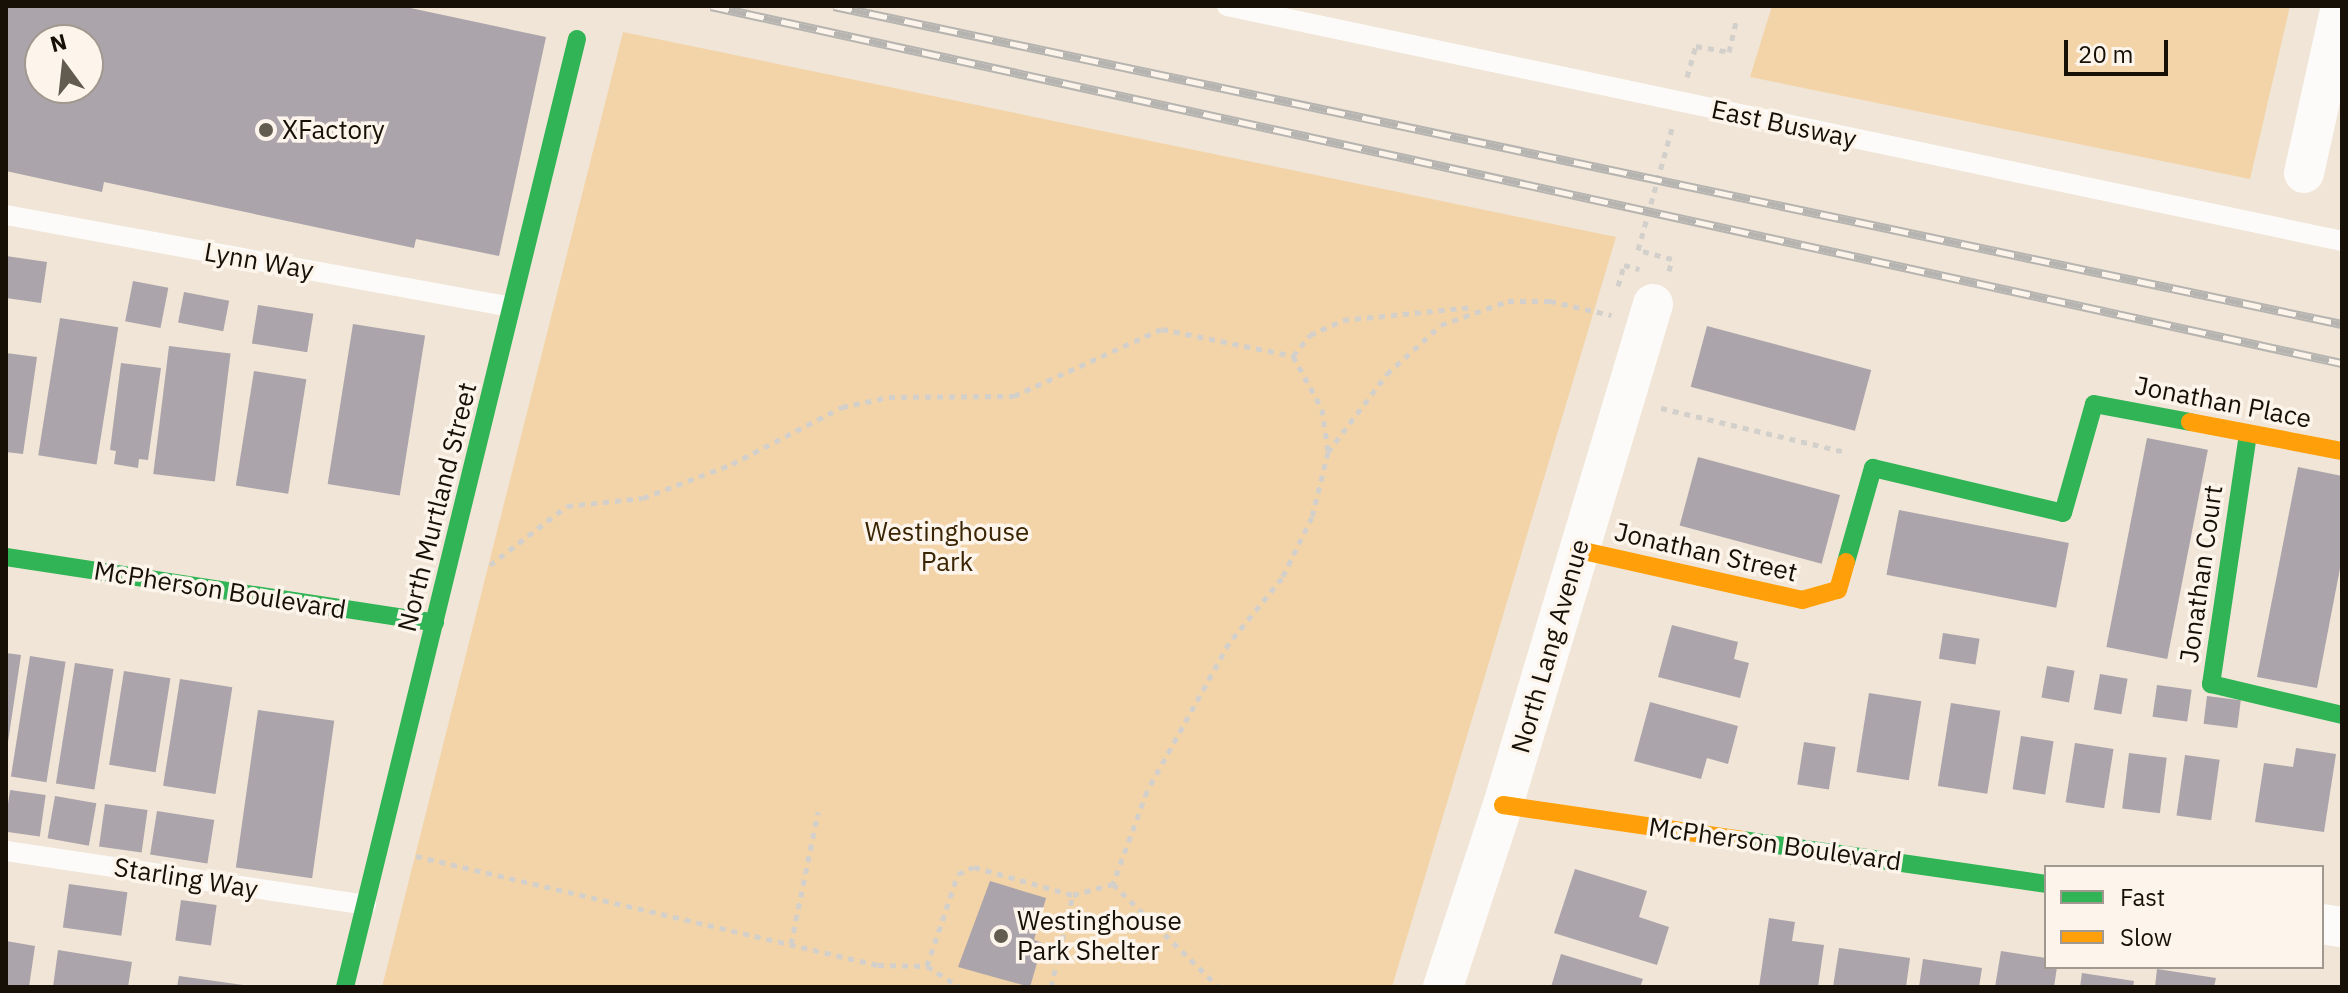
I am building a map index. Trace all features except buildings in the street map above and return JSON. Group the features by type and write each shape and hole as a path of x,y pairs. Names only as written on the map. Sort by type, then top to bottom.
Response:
{"street":[{"path":"2304,173 2341,6"},
{"name":"North Murtland Street","path":"345,987 577,39"},
{"name":"North Lang Avenue","path":"1443,987 1503,805 1579,550 1634,301"},
{"name":"Jonathan Place","path":"1873,468 2063,513 2094,404 2342,451"},
{"name":"Jonathan Court","path":"2248,434 2211,684 2342,715"},
{"name":"Jonathan Street","path":"1579,550 1802,600 1820,598 1838,590 1873,468"},
{"name":"McPherson Boulevard","path":"6,557 435,623"},
{"name":"McPherson Boulevard","path":"1503,805 2044,884"}],"lane":[{"name":"East Busway","path":"1227,6 2342,241"},
{"name":"Lynn Way","path":"6,215 511,307"},
{"name":"Starling Way","path":"6,851 366,905"}],"path":[{"path":"1684,89 1696,46 1729,52 1736,21"},
{"path":"1672,259 1638,250 1675,118"},
{"path":"1624,265 1634,301"},
{"path":"1293,356 1310,335 1343,320 1535,300 1610,317"},
{"path":"1328,452 1410,349 1441,325 1480,307"},
{"path":"484,571 567,506 643,498 732,464 842,407 889,397 1014,396 1162,329 1293,356 1322,409 1328,452 1312,517 1282,578 1229,643 1147,791 1113,884"},
{"path":"1691,415 1861,456 1873,468"},
{"path":"791,944 818,812"},
{"path":"411,855 878,965 927,966 959,987"},
{"path":"927,966 958,874 974,867 1073,895 1113,884"},
{"path":"1113,884 1219,987"},
{"path":"1051,987 1073,895"}],"green space":[{"path":"1772,6 2290,6 2250,179 1750,77"},
{"name":"Westinghouse Park","path":"623,32 1616,237 1392,987 382,987"}],"railway":[{"path":"711,6 2342,363"},
{"path":"834,6 2342,324"}],"traffic: fast":[{"path":"345,987 577,39"},
{"path":"1846,562 1873,468 2063,513 2094,404 2190,422"},
{"path":"2248,434 2211,684 2342,715"},
{"path":"6,557 435,623"},
{"path":"1742,840 2044,884"}],"traffic: slow":[{"path":"2190,422 2342,451"},
{"path":"1579,550 1802,600 1838,590 1846,562"},
{"path":"1503,805 1742,840"}],"place":[{"name":"XFactory","path":"266,130"},
{"name":"Westinghouse Park Shelter","path":"1001,936"}]}
